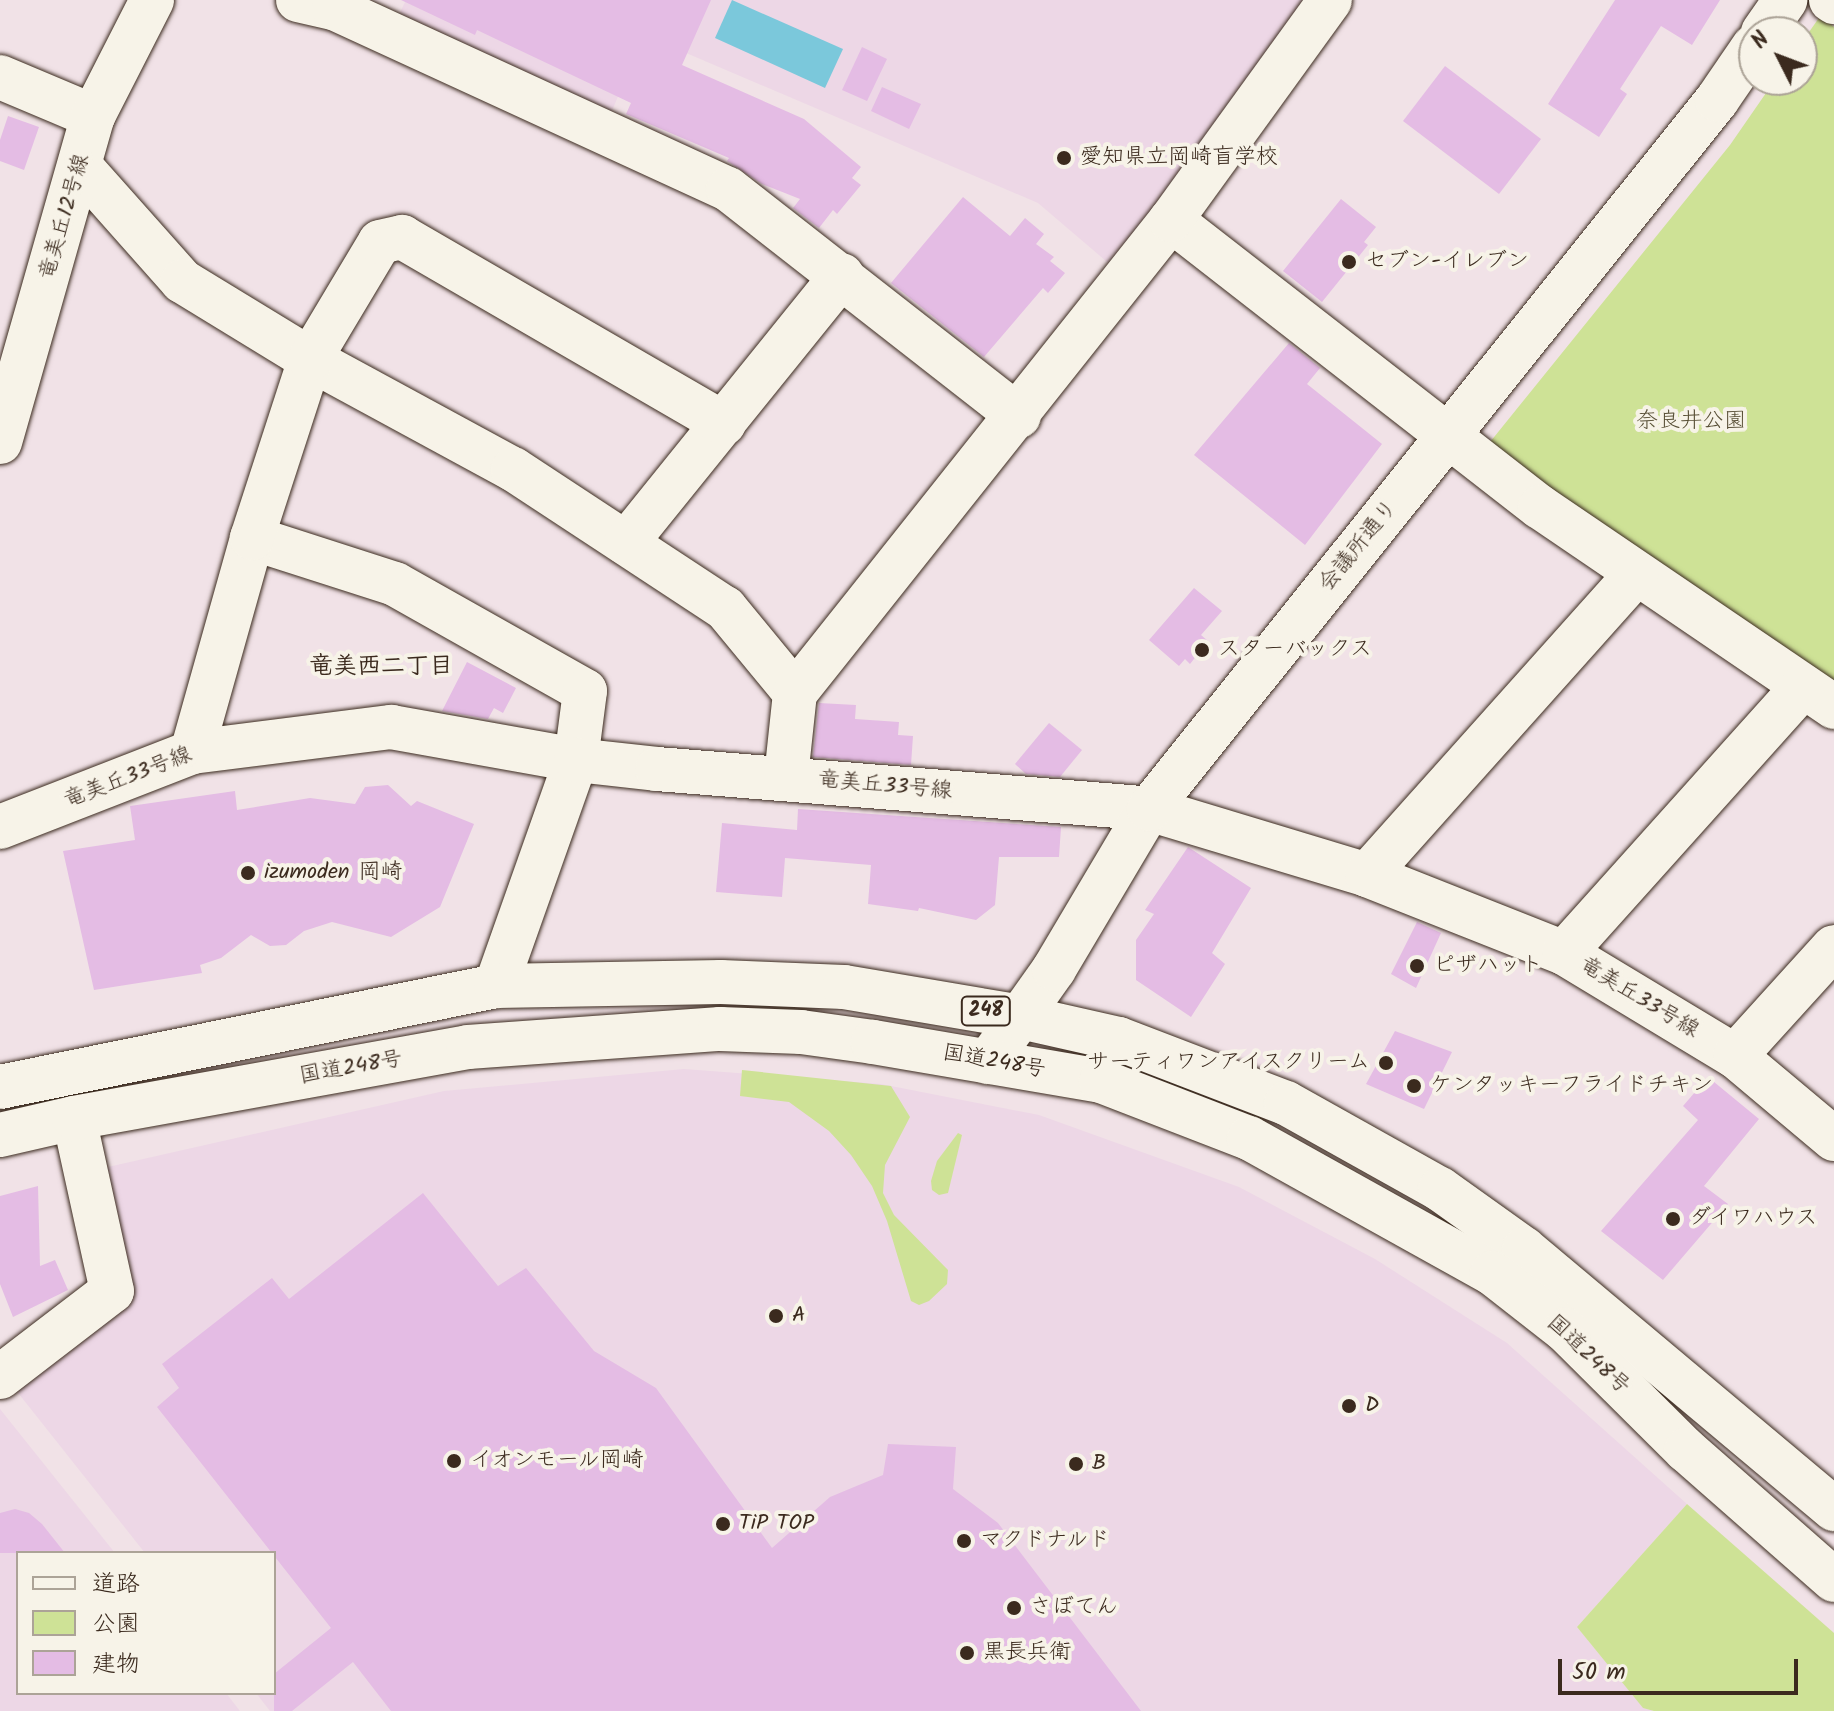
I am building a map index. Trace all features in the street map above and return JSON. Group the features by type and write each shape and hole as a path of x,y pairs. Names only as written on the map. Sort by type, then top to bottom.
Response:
{"main road":[{"name":"竜美丘12号線","path":"0,442 93,116 152,0"},
{"path":"298,0 334,8 728,189 1019,416"},
{"path":"786,777 795,693 1019,416 1171,220 1330,0"},
{"name":"会議所通り","path":"988,1062 1054,969 1149,809 1717,100 1738,69"},
{"path":"0,77 93,116"},
{"path":"80,166 182,281 310,359 513,469 725,608 795,693"},
{"path":"1171,220 1446,437 1636,574 1819,697 1564,953"},
{"path":"192,752 252,538 310,359 380,242 402,237 724,424"},
{"path":"626,543 842,275"},
{"path":"252,538 395,584 585,691 576,760 496,986"},
{"path":"1367,875 1636,574"},
{"name":"竜美丘33号線","path":"0,827 192,752 391,727 576,760 657,769 786,777 1149,809 1367,875 1564,953 1735,1056 1834,1139"},
{"path":"1735,1056 1834,947"},
{"name":"国道248号","path":"0,1087 496,986 721,982 844,987 1021,1017 1119,1039 1286,1103 1440,1189 1524,1249 1834,1509"},
{"name":"国道248号","path":"0,1135 74,1118 468,1047 720,1029 801,1032 1101,1081 1249,1138 1492,1273 1565,1330 1686,1450 1834,1580"},
{"path":"0,1377 112,1291 74,1118"}],"shaded area":[{"name":"愛知県立岡崎盲学校","path":"406,0 1315,0 1113,267 1038,203 644,35 611,113 398,17"},
{"path":"684,1069 881,1084 1039,1115 1239,1187 1375,1259 1507,1343 1687,1504 1577,1627 1643,1708 1654,1711 270,1711 258,1695 276,1695 276,1551 143,1551 11,1384 125,1294 99,1169 444,1091"},
{"path":"0,1409 113,1551 16,1551 16,1695 228,1695 240,1711 0,1711"}],"green space":[{"name":"奈良井公園","path":"1821,15 1834,27 1834,694 1482,452 1730,145 1764,96 1818,96 1818,19"},
{"path":"742,1070 891,1086 910,1117 885,1165 883,1193 894,1215 948,1270 947,1284 929,1301 919,1305 911,1301 887,1221 872,1186 851,1155 829,1131 789,1102 740,1096"},
{"path":"958,1133 962,1135 948,1193 939,1195 932,1190 931,1181 937,1161"},
{"path":"1687,1504 1834,1633 1834,1711 1654,1711 1643,1708 1577,1627"}],"water":[{"path":"732,0 843,49 825,88 715,38"}],"building":[{"path":"401,0 711,0 682,65 804,119 861,167 852,178 861,185 837,214 833,210 819,228 793,208 800,199 762,184 727,161 729,158 626,114 631,103 477,30 475,35"},
{"path":"1615,0 1720,0 1692,45 1661,26 1620,89 1627,94 1599,137 1548,104"},
{"path":"862,47 887,59 867,101 842,90"},
{"path":"1445,66 1541,139 1499,194 1403,121"},
{"path":"882,87 921,104 909,129 871,111"},
{"path":"8,116 39,127 24,170 0,161 0,140"},
{"path":"963,197 1010,236 1025,218 1044,234 1036,244 1054,257 1050,261 1065,273 1048,293 1043,288 984,357 891,283"},
{"path":"1341,199 1376,227 1364,242 1368,245 1322,302 1283,271"},
{"path":"1289,343 1320,368 1307,384 1382,444 1305,545 1194,455"},
{"path":"1194,588 1222,611 1201,635 1208,641 1190,664 1185,659 1179,666 1149,640"},
{"path":"467,662 516,688 503,713 494,708 488,719 442,711"},
{"path":"819,703 856,705 855,719 899,722 898,735 913,736 911,765 813,757"},
{"path":"1049,723 1082,750 1060,777 1026,774 1015,764"},
{"path":"388,785 411,806 417,801 474,824 440,907 391,937 332,922 304,931 286,945 270,946 251,935 221,958 200,965 202,973 94,990 63,851 135,840 130,806 235,791 237,810 310,798 355,804 365,787"},
{"path":"798,809 1061,827 1059,857 999,857 995,905 976,920 919,908 918,911 868,904 871,865 785,858 782,897 716,892 722,823 797,830"},
{"path":"1188,847 1251,888 1212,953 1225,964 1191,1017 1136,980 1136,940 1154,914 1145,910"},
{"path":"1417,922 1441,933 1416,988 1391,974"},
{"path":"1395,1031 1452,1052 1424,1109 1366,1084"},
{"path":"1708,1077 1759,1119 1704,1186 1728,1204 1663,1280 1601,1231 1698,1120 1683,1106"},
{"path":"38,1186 40,1266 55,1260 68,1290 13,1317 0,1284 0,1196"},
{"name":"イオンモール岡崎","path":"423,1193 498,1286 526,1268 594,1351 656,1388 772,1548 830,1497 883,1475 888,1444 956,1447 953,1489 998,1523 1141,1711 391,1711 353,1662 292,1711 274,1711 276,1672 331,1628 276,1558 276,1551 270,1551 157,1407 179,1388 162,1364 272,1278 289,1299"},
{"path":"15,1509 29,1513 63,1551 0,1553 0,1513"}],"place":[{"name":"愛知県立岡崎盲学校","path":"1064,158"},
{"name":"セブン-イレブン","path":"1349,262"},
{"name":"スターバックス","path":"1202,650"},
{"name":"izumoden 岡崎","path":"248,873"},
{"name":"ピザハット","path":"1417,966"},
{"name":"サーティワンアイスクリーム","path":"1386,1063"},
{"name":"ケンタッキーフライドチキン","path":"1414,1086"},
{"name":"ダイワハウス","path":"1673,1219"},
{"name":"A","path":"776,1316"},
{"name":"D","path":"1349,1406"},
{"name":"イオンモール岡崎","path":"454,1461"},
{"name":"B","path":"1076,1464"},
{"name":"TiP TOP","path":"723,1524"},
{"name":"マクドナルド","path":"964,1541"},
{"name":"さぼてん","path":"1014,1608"},
{"name":"黒長兵衛","path":"967,1653"}],"district":[{"name":"竜美西二丁目","path":"381,667"}]}
